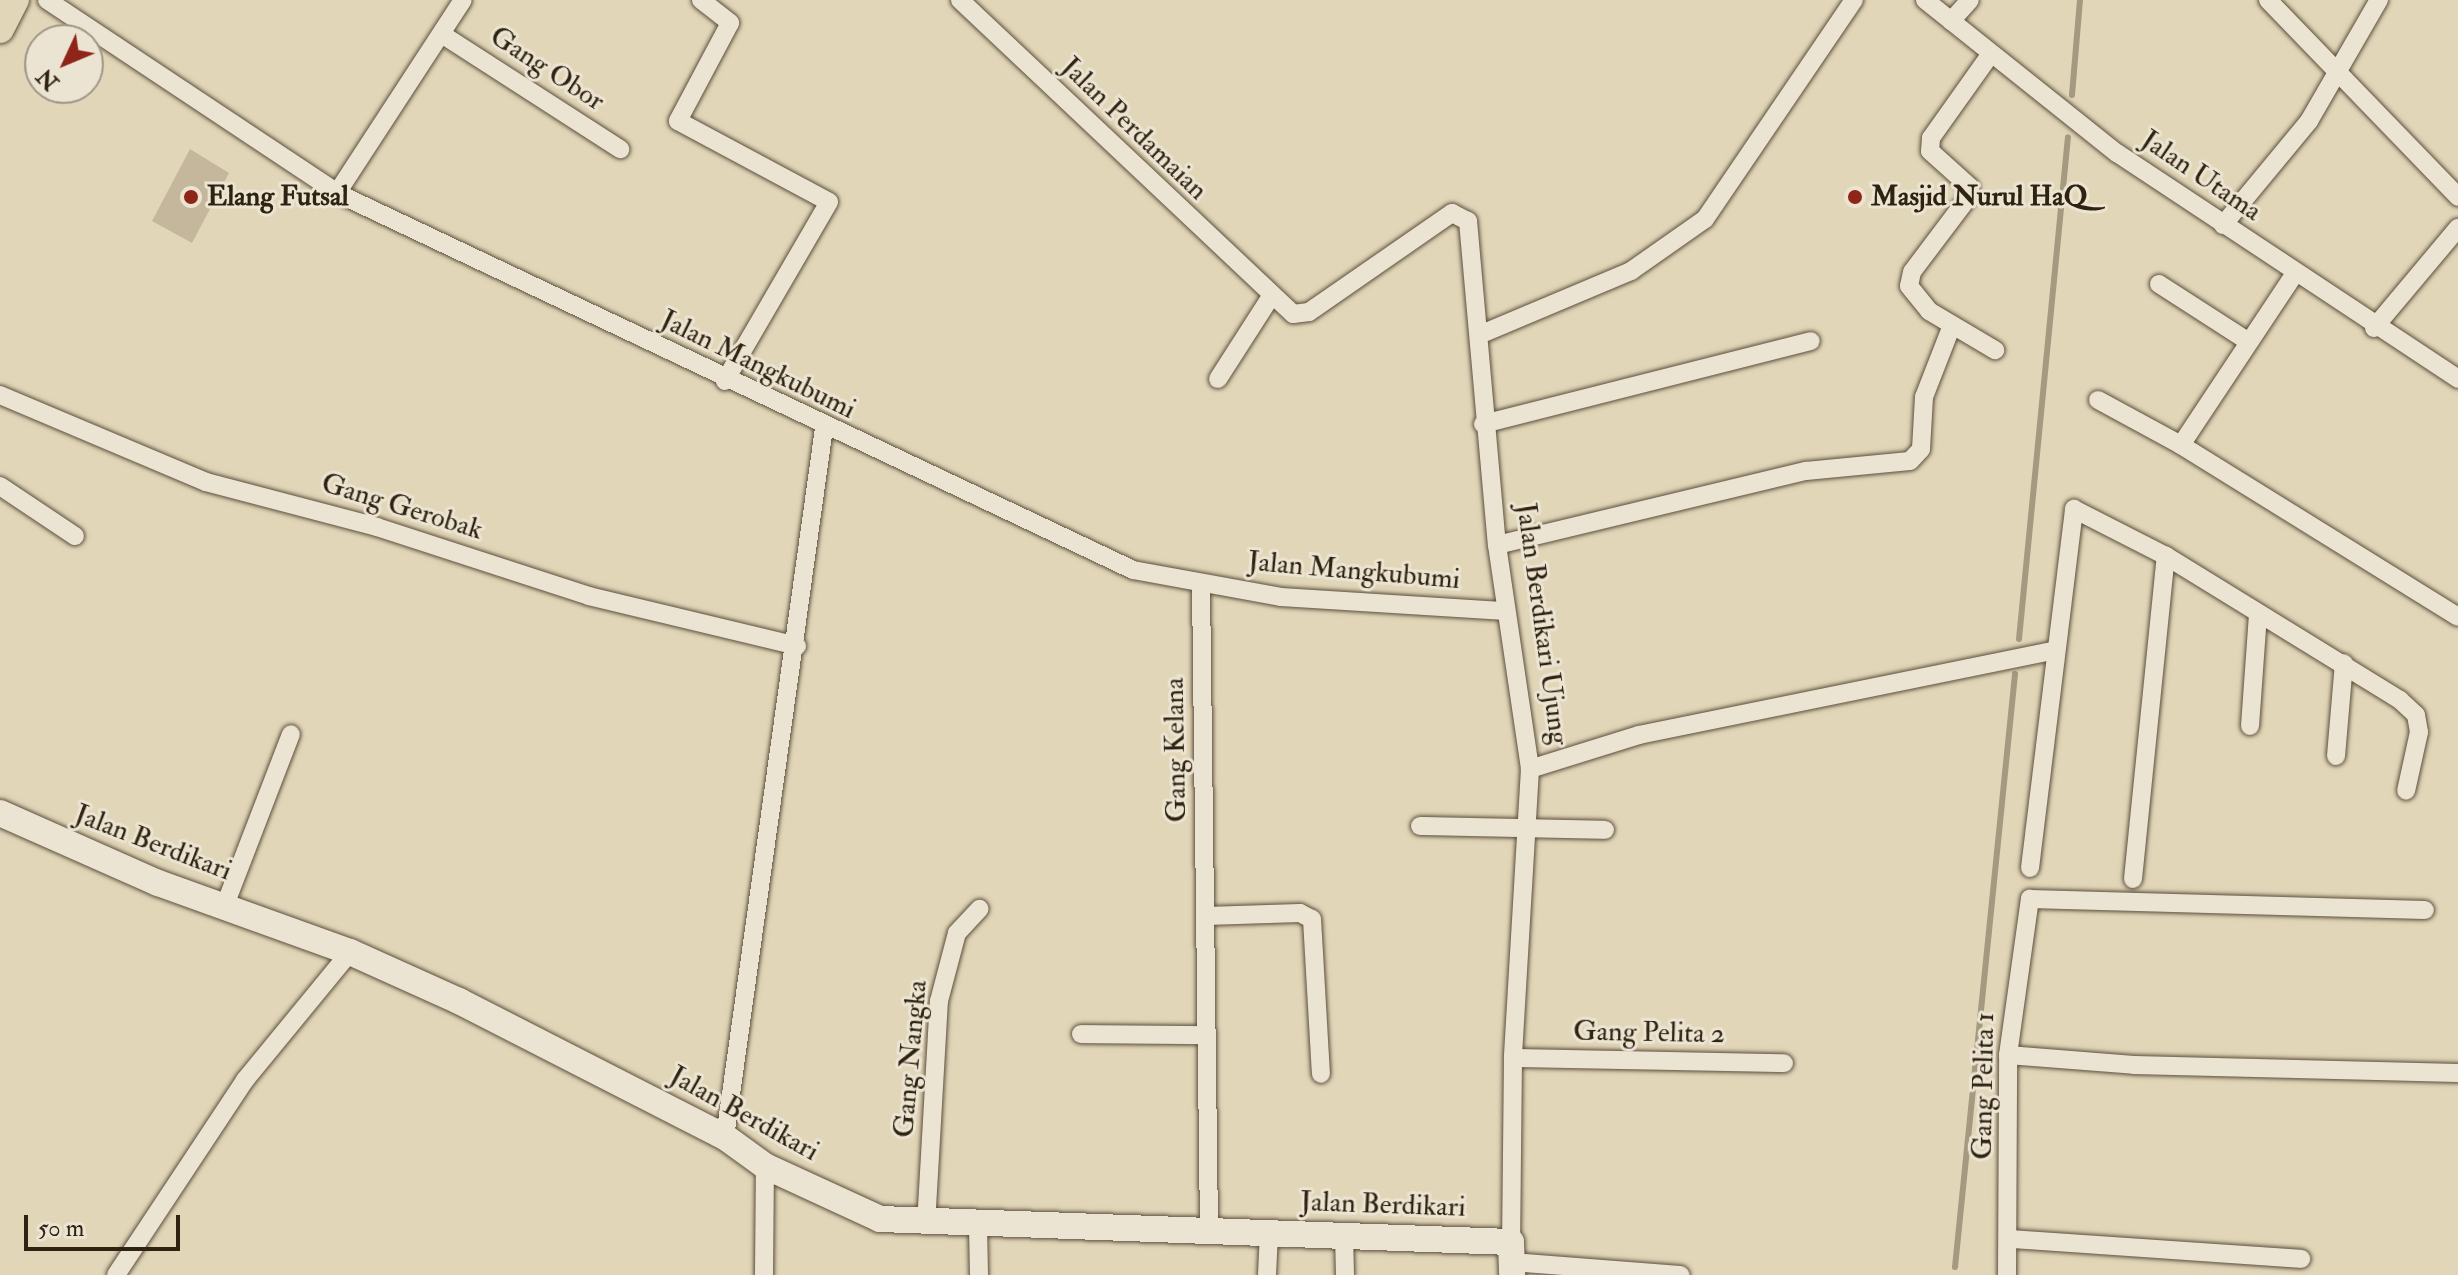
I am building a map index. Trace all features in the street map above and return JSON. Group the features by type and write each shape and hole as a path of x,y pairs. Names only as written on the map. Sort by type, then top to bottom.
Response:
{"main road":[{"path":"0,29 15,0"}],"street":[{"name":"Jalan Mangkubumi","path":"47,0 337,193 824,428 1133,570 1281,597 1506,611"},
{"path":"337,193 463,0"},
{"path":"701,0 730,23 678,121 829,202 725,381"},
{"name":"Jalan Perdamaian","path":"960,0 1270,298"},
{"path":"1479,335 1631,271 1705,219 1854,0"},
{"name":"Jalan Utama","path":"1925,0 1990,55 2223,225 2374,328 2458,379"},
{"path":"1951,21 1970,0"},
{"path":"2268,0 2458,197"},
{"path":"2223,225 2309,121 2379,0"},
{"name":"Gang Obor","path":"443,35 620,149"},
{"path":"1990,55 1928,146 1970,187 1970,195 1909,279 1914,299 1995,350"},
{"name":"Jalan Berdikari Ujung","path":"1270,298 1293,314 1309,312 1459,211 1468,221 1479,335 1483,424 1497,545 1530,769 1513,1058 1511,1260"},
{"path":"2374,328 2458,228"},
{"path":"2181,445 2246,340 2294,275"},
{"path":"2159,284 2246,340"},
{"path":"1218,379 1270,298"},
{"path":"1497,545 1806,471 1910,461 1921,449 1924,397 1952,325"},
{"path":"1483,424 1811,341"},
{"name":"Gang Gerobak","path":"0,395 206,482 377,527 589,596 797,646"},
{"path":"2098,400 2181,445 2458,617"},
{"path":"725,1137 797,646 824,428"},
{"path":"0,486 75,536"},
{"path":"2030,868 2052,651 2074,509 2166,556 2258,615 2344,663 2416,715 2419,732 2406,791"},
{"path":"2133,879 2166,556"},
{"name":"Gang Kelana","path":"1201,584 1209,1231"},
{"path":"2250,726 2258,615"},
{"path":"1530,769 1639,735 2052,651"},
{"path":"2336,756 2344,663"},
{"path":"225,905 291,734"},
{"name":"Jalan Berdikari","path":"0,813 158,883 350,952 725,1137 765,1166 880,1219 926,1225 1344,1234 1511,1260"},
{"path":"1420,826 1605,830"},
{"name":"Gang Pelita 1","path":"2007,1275 2011,1239 2008,1055 2030,899 2425,910"},
{"name":"Gang Nangka","path":"926,1225 939,1001 957,933 979,909"},
{"path":"1206,916 1300,913 1312,919 1321,1074"},
{"path":"116,1275 245,1080 350,952"},
{"path":"1081,1034 1206,1035"},
{"path":"2008,1055 2134,1065 2458,1073"},
{"name":"Gang Pelita 2","path":"1513,1058 1784,1063"},
{"path":"764,1275 765,1166"},
{"path":"978,1226 979,1275"},
{"path":"1267,1275 1269,1233"},
{"path":"1344,1234 1345,1275"},
{"path":"2011,1239 2301,1259"},
{"path":"1511,1260 1681,1275"}],"shaded area":[{"name":"Elang Futsal","path":"190,149 229,173 192,243 152,221"}],"waterway":[{"path":"2072,95 2080,0"},
{"path":"2019,639 2068,137"},
{"path":"1955,1267 2015,674"}],"place":[{"name":"Elang Futsal","path":"191,197"},
{"name":"Masjid Nurul HaQ","path":"1855,197"}]}
